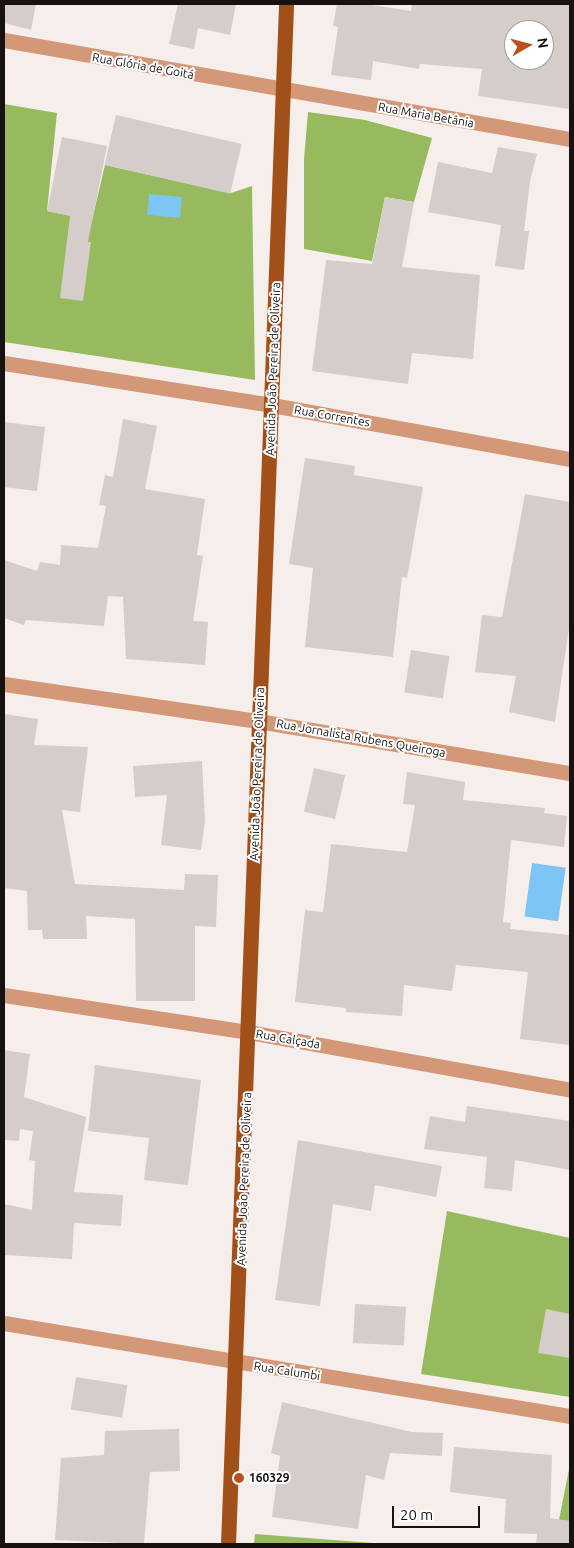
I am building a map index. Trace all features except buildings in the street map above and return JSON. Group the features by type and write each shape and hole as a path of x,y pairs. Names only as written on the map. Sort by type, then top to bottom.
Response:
{"main road":[{"name":"Avenida João Pereira de Oliveira","path":"228,1544 237,1363 258,721 272,405 281,91 286,4"}],"street":[{"name":"Rua Glória de Goitá","path":"4,40 281,91"},
{"name":"Rua Maria Betânia","path":"281,91 570,139"},
{"name":"Rua Correntes","path":"4,363 272,405 570,460"},
{"name":"Rua Jornalista Rubens Queiroga","path":"4,684 258,721 570,773"},
{"name":"Rua Calçada","path":"4,995 249,1032 570,1090"},
{"name":"Rua Calumbi","path":"4,1323 237,1363 570,1416"}],"green space":[{"path":"4,104 57,113 47,211 92,220 105,165 231,193 252,186 255,380 4,342"},
{"path":"308,112 365,120 432,138 414,202 385,197 372,261 304,249 304,159"},
{"path":"447,1211 570,1238 570,1397 421,1374"},
{"path":"570,1464 570,1521 559,1520"},
{"path":"255,1534 386,1544 254,1544"}],"water":[{"path":"149,194 182,197 180,218 147,215"},
{"path":"532,863 566,868 558,921 524,916"}],"place":[{"name":"160329","path":"239,1478"}]}
